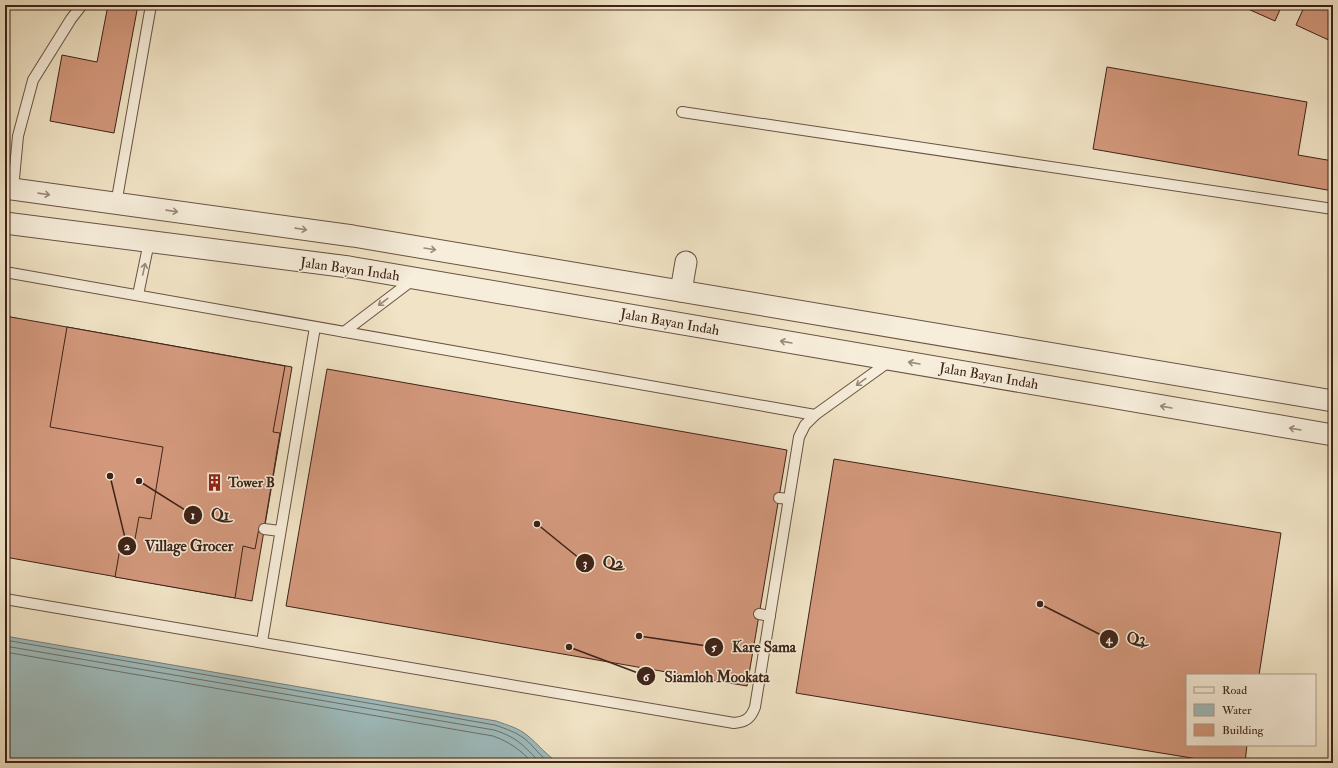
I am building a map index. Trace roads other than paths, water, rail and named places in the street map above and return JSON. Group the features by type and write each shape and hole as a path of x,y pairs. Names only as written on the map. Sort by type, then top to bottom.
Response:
{"street":[{"path":"9,189 353,236 1333,401"},
{"name":"Jalan Bayan Indah","path":"5,223 349,267 1333,435"},
{"path":"681,291 686,262"}],"lane":[{"path":"9,189 18,136 33,80 70,20 82,5"},
{"path":"116,204 151,5"},
{"path":"682,112 1333,209"},
{"path":"138,295 149,242"},
{"path":"5,272 816,415"},
{"path":"344,332 414,278"},
{"path":"262,642 315,327"},
{"path":"5,599 734,723 747,720 752,715 755,708 777,572 784,498 799,437 805,425 816,415 892,360"},
{"path":"264,528 280,531"},
{"path":"766,570 777,572"},
{"path":"759,614 770,616"}],"water":[{"path":"5,636 496,721 524,733 550,757 559,763 5,763"}],"place":[{"name":"Village Grocer","path":"110,476"},
{"name":"Q1","path":"139,481"},
{"name":"Tower B","path":"215,482"},
{"name":"Q2","path":"537,524"},
{"name":"Q3","path":"1040,604"},
{"name":"Kare Sama","path":"639,636"},
{"name":"Siamloh Mookata","path":"569,647"}]}
